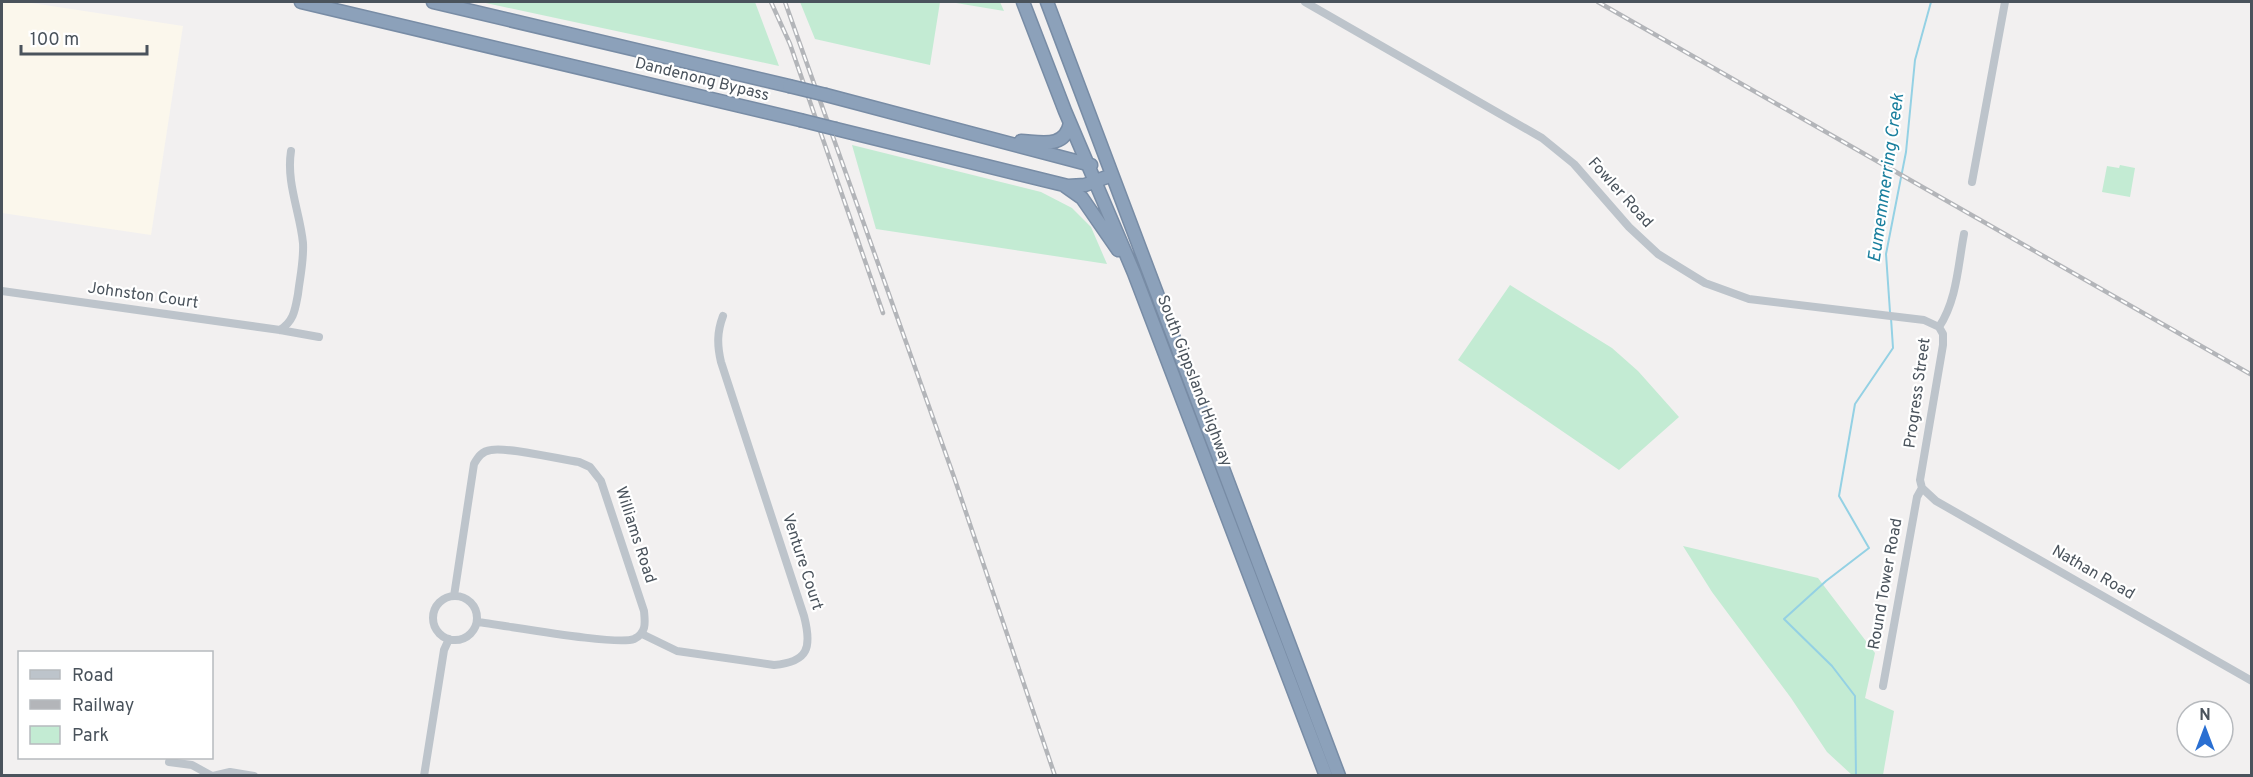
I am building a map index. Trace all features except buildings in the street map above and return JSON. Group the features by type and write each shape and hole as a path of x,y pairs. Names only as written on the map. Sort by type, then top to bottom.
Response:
{"highway":[{"name":"Dandenong Bypass","path":"301,2 1060,184 1077,186 1095,182 1111,172"},
{"name":"Dandenong Bypass","path":"433,2 826,95 1111,172"},
{"name":"South Gippsland Highway","path":"1023,2 1067,117 1182,378"},
{"name":"South Gippsland Highway","path":"1047,2 1111,172 1182,378 1281,638 1339,776"},
{"path":"987,139 1056,141 1066,135 1067,117"},
{"path":"1060,184 1082,198 1134,273"},
{"name":"South Gippsland Highway","path":"1281,638 1326,776"}],"street":[{"name":"Fowler Road","path":"1305,2 1542,138 1581,171 1640,239 1668,262 1692,277 1749,299 1903,317 1927,321 1939,327"},
{"path":"1972,182 2005,2"},
{"path":"280,330 288,325 294,315 303,258 303,241 291,186 289,166 291,151"},
{"name":"Progress Street","path":"1922,488 1920,480 1943,350 1943,337 1939,327 1951,306 1964,234"},
{"name":"Johnston Court","path":"2,291 319,337"},
{"name":"Venture Court","path":"642,634 677,651 774,665 787,664 800,659 807,649 809,635 804,616 721,362 717,344 719,326 723,316"},
{"name":"Williams Road","path":"454,596 474,464 479,455 489,450 504,450 579,462 590,467 601,482 644,610 645,625 642,634"},
{"name":"Nathan Road","path":"1922,488 1936,501 2252,681"},
{"name":"Round Tower Road","path":"1883,686 1917,497 1922,488"},
{"path":"454,596 468,600 474,606 477,622 470,635 463,639 448,639 437,630 434,615 441,602 454,596"},
{"path":"477,622 608,640 633,640 642,634"},
{"path":"424,776 444,650 448,639"},
{"path":"169,762 192,765 213,776 230,772 254,776"}],"shaded area":[{"path":"2,2 25,2 183,26 151,235 2,213"}],"green space":[{"path":"481,2 755,2 779,66"},
{"path":"800,2 940,2 930,65 815,39"},
{"path":"950,2 1000,2 1004,11"},
{"path":"852,145 1041,192 1072,208 1091,227 1107,264 876,229"},
{"path":"2120,165 2135,168 2130,197 2102,192 2107,166 2119,168"},
{"path":"1510,285 1612,348 1638,371 1679,417 1619,470 1458,360"},
{"path":"1683,546 1818,578 1875,653 1865,698 1894,711 1883,775 1852,775 1827,752 1791,698 1712,592"}],"waterway":[{"name":"Eumemmerring Creek","path":"1890,312 1886,254 1906,152 1915,60 1931,2"},
{"name":"Eumemmerring Creek","path":"1856,776 1855,696 1832,666 1784,619 1826,581 1869,548 1839,496 1855,404 1893,348 1891,318"}],"railway":[{"path":"771,2 790,44 883,313"},
{"path":"785,2 954,477 1055,776"},
{"path":"1598,2 2252,375"}]}
